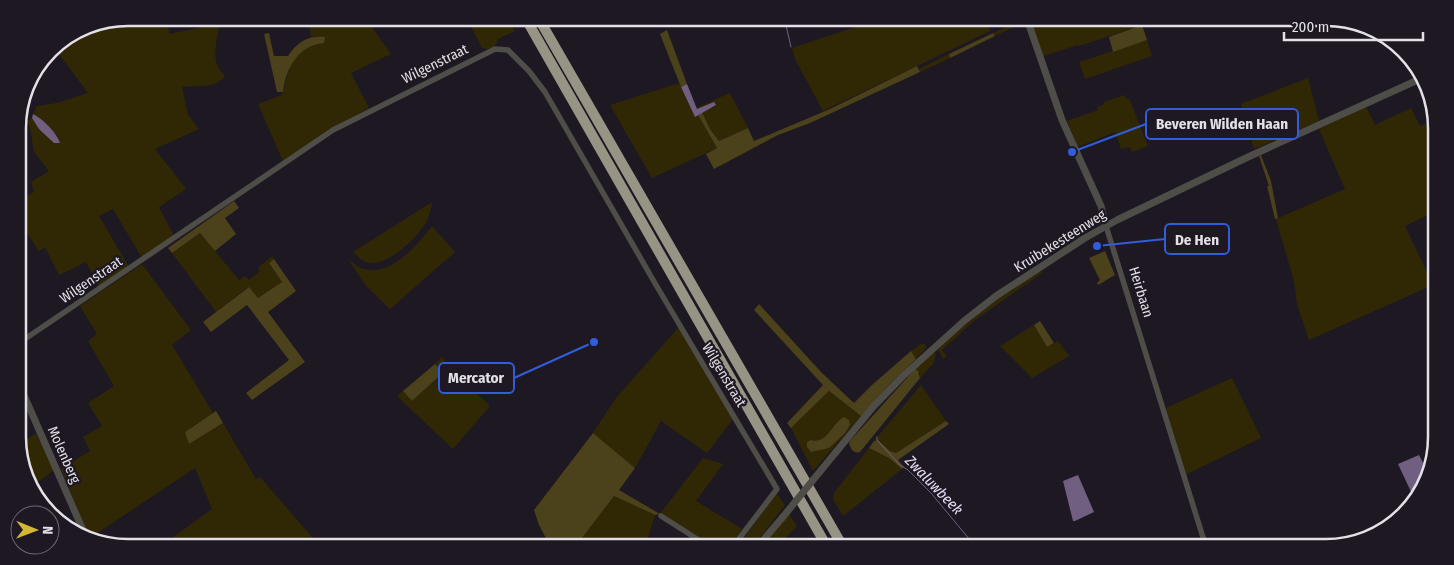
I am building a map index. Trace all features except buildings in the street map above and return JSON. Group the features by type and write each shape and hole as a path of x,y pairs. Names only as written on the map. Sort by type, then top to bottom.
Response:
{"highway":[{"path":"530,26 823,539"},
{"path":"542,26 839,539"}],"street":[{"name":"Heirbaan","path":"1029,26 1062,120 1101,206 1204,539"},
{"name":"Wilgenstraat","path":"26,338 333,130 495,48 508,50 545,92 653,280 777,489 739,539"},
{"name":"Kruibekesteenweg","path":"764,539 873,407 903,376 964,321 996,296 1106,226 1248,157 1416,81"},
{"name":"Molenberg","path":"26,400 82,527"},
{"path":"661,516 696,539"}],"shaded area":[{"path":"122,26 167,26 170,34 206,26 219,26 215,51 217,65 225,76 211,85 182,87 188,115 199,129 155,149 186,189 159,207 174,236 142,258 113,209 99,216 129,267 99,287 86,262 59,275 45,247 39,251 26,232 26,196 34,192 31,182 49,171 34,152 27,121 32,118 42,130 58,137 39,117 33,114 37,106 57,103 88,93 59,54 77,40 109,28"},
{"path":"309,26 371,26 391,54 351,73 369,108 328,130 283,161 258,104 282,95 290,68 299,54 305,48 324,42 319,36 311,37"},
{"path":"471,26 512,26 515,31 498,39 492,48 482,48"},
{"path":"859,26 989,26 990,31 823,111 795,59 792,48"},
{"path":"1008,26 1016,26 995,36 993,33"},
{"path":"1032,26 1139,26 1079,46 1043,56"},
{"path":"1142,26 1147,40 1113,52 1109,37"},
{"path":"667,30 687,84 681,87 660,34"},
{"path":"269,33 274,56 288,56 299,43 308,38 325,37 324,43 307,48 300,53 290,67 283,92 277,92 264,34"},
{"path":"993,33 995,36 950,58 949,54"},
{"path":"1147,40 1152,56 1085,79 1079,62"},
{"path":"949,54 950,58 920,72 919,69"},
{"path":"917,66 920,72 810,123 778,135 714,169 706,154 717,148 698,115 702,112 710,129 719,141 748,128 754,141 830,109"},
{"path":"1308,78 1319,121 1254,149 1241,104"},
{"path":"679,83 695,117 698,115 717,148 652,178 610,105"},
{"path":"687,84 697,109 714,102 716,105 695,117 681,87"},
{"path":"730,93 748,128 719,141 710,129 702,112 716,106 714,102 696,108"},
{"path":"1124,95 1126,99 1129,98 1148,146 1132,152 1130,147 1121,149 1115,132 1078,147 1067,121 1098,110 1097,107 1104,104 1104,102"},
{"path":"1366,107 1375,125 1411,108 1420,126 1426,124 1428,129 1428,215 1405,226 1428,274 1428,287 1309,340 1297,304 1294,281 1276,219 1345,189 1319,129"},
{"path":"33,114 49,126 60,143 54,143 39,129 32,118"},
{"path":"1261,155 1271,181 1278,218 1275,219 1267,186 1269,186 1259,156"},
{"path":"234,201 239,208 225,218 236,234 215,251 200,233 172,253 168,248"},
{"path":"432,202 428,219 416,236 399,252 380,262 370,263 361,259 353,252"},
{"path":"432,226 455,252 390,309 366,286 348,259 361,268 382,269 392,265 411,251"},
{"path":"200,233 239,280 245,276 249,280 260,271 258,268 272,256 274,259 269,263 282,282 258,298 248,287 216,312 172,253"},
{"path":"1105,251 1115,275 1098,285 1097,283 1100,280 1089,258"},
{"path":"274,259 296,291 268,312 305,362 252,400 246,393 289,360 247,305 211,332 203,322 249,287 258,298 282,282 269,263"},
{"path":"142,264 191,330 172,345 213,413 185,432 189,444 223,423 256,479 260,477 312,537 309,539 173,539 212,509 195,468 97,533 86,529 61,469 90,451 83,437 102,426 88,403 114,386 88,341 97,334 80,306"},
{"path":"1040,271 1042,273 975,320 942,350 947,356 943,359 938,349 943,343 992,303"},
{"path":"759,304 821,372 854,403 911,351 916,359 861,416 829,391 791,428 787,423 823,385 754,310"},
{"path":"1040,321 1054,343 1047,347 1034,325"},
{"path":"1034,325 1047,347 1058,341 1069,356 1032,378 1000,346"},
{"path":"679,327 733,419 707,453 661,421 635,468 593,433 616,398"},
{"path":"921,344 925,344 926,348 916,359 911,351"},
{"path":"932,352 936,354 933,364 920,378 920,374 915,369"},
{"path":"442,357 450,369 490,406 453,449 397,396 403,391 412,401 443,374 435,364"},
{"path":"435,364 443,373 412,401 403,391"},
{"path":"915,369 918,371 920,378 860,452 854,451 849,442"},
{"path":"1232,378 1261,438 1185,475 1166,408"},
{"path":"921,385 946,421 896,453 890,451 878,440 874,441"},
{"path":"829,391 861,416 813,471 791,428","holes":["839,420 829,448 816,449 811,440 824,438"]},
{"path":"216,411 223,423 189,444 185,432"},
{"path":"844,417 849,420 850,425 845,433 829,448 811,452 807,447 807,442 821,439"},
{"path":"946,421 949,424 898,460 904,467 902,469 889,458 869,448 874,441 878,440 890,451 896,453"},
{"path":"36,433 54,470 37,483 28,456 26,440"},
{"path":"593,433 635,468 619,490 660,514 655,515 614,496 581,539 546,539 534,510"},
{"path":"869,448 889,458 902,469 843,516 833,499 834,493"},
{"path":"1419,455 1424,464 1417,482 1411,492 1398,464"},
{"path":"703,458 723,464 696,501 742,529 735,539 702,539 660,514"},
{"path":"1078,475 1094,512 1073,521 1063,481"},
{"path":"778,495 785,505 759,539 743,539 775,496"},
{"path":"614,496 655,515 648,539 579,539"},
{"path":"789,514 797,526 785,539 768,539"}],"waterway":[{"path":"786,26 791,47"},
{"name":"Zwaluwbeek","path":"877,437 877,440 900,465 908,470 931,493 969,539"}],"place":[{"name":"Beveren Wilden Haan","path":"1072,152"},
{"name":"De Hen","path":"1097,246"},
{"name":"Mercator","path":"594,342"}]}
